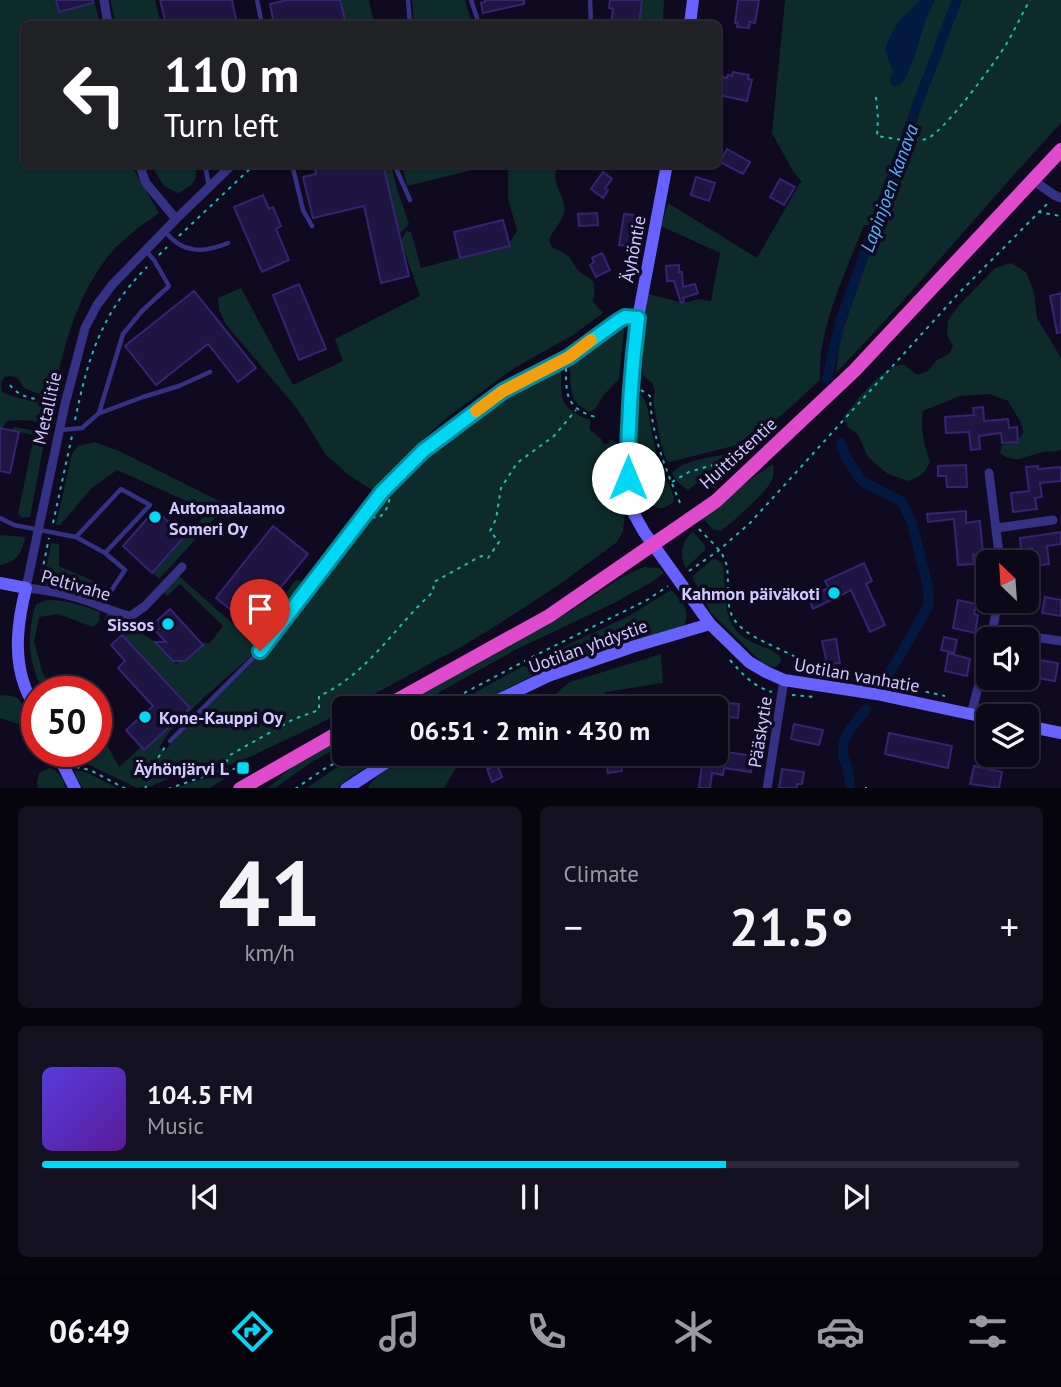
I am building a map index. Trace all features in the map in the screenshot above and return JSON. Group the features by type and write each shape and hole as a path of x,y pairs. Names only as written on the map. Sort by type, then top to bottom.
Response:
{"highway":[{"name":"Huittistentie","path":"404,696 549,616 716,500 856,370 1061,150"},
{"path":"242,788 332,736"}],"main road":[{"path":"690,21 692,0"},
{"name":"Äyhöntie","path":"652,545 634,514 630,498 627,439 638,318 666,168"},
{"name":"Uotilan vanhatie","path":"652,545 710,624 749,662 784,680 976,710"},
{"path":"0,583 26,588"},
{"name":"Metallitie","path":"22,676 18,637 26,588"},
{"name":"Uotilan yhdystie","path":"507,696 548,676 710,624"},
{"path":"1039,728 1061,733"},
{"path":"348,788 381,766"},
{"path":"64,767 74,788"}],"street":[{"path":"103,0 107,21"},
{"path":"140,168 146,183 176,219"},
{"name":"Metallitie","path":"26,588 65,404 85,328 112,285 229,168"},
{"path":"1034,181 1058,197"},
{"path":"989,473 999,550"},
{"path":"997,528 1053,520"},
{"name":"Peltivahe","path":"26,588 65,594 131,616 145,606 182,567"},
{"path":"1039,639 1061,641"},
{"name":"Pääskytie","path":"767,788 784,680"},
{"path":"973,708 978,690"}],"lane":[{"path":"257,0 261,21"},
{"path":"408,0 410,21"},
{"path":"471,0 478,21"},
{"path":"590,0 591,21"},
{"path":"206,168 209,187"},
{"path":"293,168 303,210 312,226"},
{"path":"396,168 410,200"},
{"path":"165,230 173,242 191,249 206,250 228,243"},
{"path":"100,413 123,334 142,311 169,286 145,250"},
{"path":"170,741 260,651 390,483 423,451 503,391 569,357 625,317 638,318"},
{"path":"60,430 82,428 100,413 211,372"},
{"path":"76,537 121,489 150,505 105,553"},
{"path":"0,518 14,525 76,537 105,553 125,570 101,606"}],"path":[{"path":"876,97 877,136 915,140 934,135 950,119 1007,44 1030,0"},
{"path":"689,571 718,551 750,523 959,293 1038,212 1058,197"},
{"path":"1038,212 1061,216"},
{"path":"569,357 566,365 567,392 571,403 576,410 595,417"},
{"path":"10,385 21,395 65,404"},
{"path":"631,388 646,392 650,396 651,415 662,459 681,505"},
{"path":"222,770 230,755 294,719 319,710 320,696 335,689 359,669 433,592 434,582 481,556 488,558 499,542 491,531 496,519 501,488 517,463 554,436 576,410"},
{"path":"671,482 702,467 741,457"},
{"path":"368,511 372,517 378,518 383,514 390,498 390,483"},
{"path":"699,529 723,557 731,613 737,622 746,631 809,664 818,674"},
{"path":"459,696 647,600 668,586"},
{"path":"724,653 760,688 781,694 815,697"},
{"path":"536,655 548,676"},
{"path":"904,689 947,697"},
{"path":"145,788 156,761 170,741"},
{"path":"296,788 332,765"},
{"path":"76,767 90,770 124,788"},
{"path":"171,788 222,770 243,768"}],"green space":[{"path":"0,0 94,0 99,21 21,21 21,168 133,168 159,213 120,243 98,270 74,318 55,386 38,394 24,388 18,378 5,377 1,383 2,392 48,405 50,409 47,426 33,421 17,420 7,421 0,428"},
{"path":"110,0 155,0 160,21 115,21"},
{"path":"340,0 369,0 373,21 345,21"},
{"path":"412,0 465,0 471,21 414,21"},
{"path":"642,0 664,0 663,21 639,21"},
{"path":"785,0 1061,0 1061,123 836,373 840,338 879,226 864,225 828,319 821,352 820,380 768,426 750,434 737,445 670,462 666,460 661,444 653,401 655,390 643,375 643,330 648,294 684,303 699,299 711,301 720,253 661,226 668,203 757,258 802,182 772,133"},
{"path":"153,168 196,168 195,179 191,185 178,193 164,186"},
{"path":"384,168 392,168 409,224 399,234"},
{"path":"403,168 476,168 476,169 407,186"},
{"path":"508,168 557,168 555,177 563,201 564,214 549,239 550,243 568,256 579,271 593,281 593,302 603,313 573,335 516,367 450,415 423,439 377,493 350,476 326,455 298,410 225,323 219,310 218,298 241,288 293,385 343,361 335,339 420,296 401,241 406,231 411,232 421,268 508,245 517,231 508,198"},
{"path":"1011,263 1026,272 1034,292 1037,318 1061,358 1061,450 1017,459 1006,457 1000,453 1002,445 1015,442 1024,432 1008,401 989,394 960,396 923,411 923,436 930,462 923,474 909,481 888,474 868,457 858,435 848,427 843,418 888,370 905,365 917,375 928,371 937,360 949,354 953,346 947,335 948,320 995,268"},
{"path":"622,311 626,312 619,379 590,412 576,402 571,390 571,364 575,349 582,340"},
{"path":"562,368 562,396 567,407 590,420 590,430 604,445 611,439 619,444 618,488 625,515 623,531 617,542 560,584 491,629 371,696 332,696 332,717 254,755 232,764 137,788 94,767 112,767 112,754 119,767 141,747 144,750 190,708 112,624 104,620 111,606 116,606 137,630 155,642 176,664 204,642 209,644 223,626 180,584 167,596 163,592 179,576 232,623 261,630 294,582 302,581 304,587 257,651 169,732 159,748 165,751 266,649 396,482 494,402 552,370"},
{"path":"640,395 647,406 659,464 673,496 674,501 663,508 655,507 646,500 636,473 635,438"},
{"path":"15,427 46,433 30,517 22,518 18,514 34,435 10,430"},
{"path":"94,442 119,451 227,505 159,579 153,573 209,511 117,470 92,488 60,525 56,525 72,454 78,446"},
{"path":"730,454 688,490 672,473 691,462"},
{"path":"771,465 773,476 768,487 721,531 714,530 700,516"},
{"path":"693,532 705,545 705,550 686,568 682,548"},
{"path":"0,535 25,537 18,555 12,561 1,565 0,565"},
{"path":"51,543 59,544 59,566 94,581 89,590 43,585"},
{"path":"715,559 723,566 726,606 731,623 742,636 781,658 776,667 767,666 711,613 692,577"},
{"path":"644,567 659,568 664,573 614,603 517,649 432,696 412,696 572,610 622,577"},
{"path":"671,590 682,602 686,613 685,624 675,630 552,670 543,662 544,656 629,616"},
{"path":"48,600 61,601 100,612 99,622 93,627 58,614 39,617 34,642 44,676 37,676 30,648 36,604"},
{"path":"661,654 663,683 605,692 604,696 531,696 554,695 570,682"},
{"path":"523,666 534,672 532,676 493,696 469,696"},
{"path":"0,695 13,696 20,701 21,726 0,718"},
{"path":"332,740 332,751 275,788 268,788 303,757"},
{"path":"340,766 368,766 337,788 306,788"},
{"path":"393,766 456,768 444,788 368,788 378,776"},
{"path":"49,768 58,773 66,788 38,788 39,773"},
{"path":"74,770 88,773 117,788 83,788"},
{"path":"224,774 229,776 210,788 176,788 199,780"}],"water":[{"path":"920,0 935,0 905,79 894,87 890,84 893,73 885,49 899,22"}],"building":[{"path":"56,0 93,0 93,3 59,12"},
{"path":"160,0 232,0 236,21 165,21"},
{"path":"287,0 340,0 345,21 273,21 270,4"},
{"path":"485,0 524,0 524,4 483,13 481,3"},
{"path":"610,0 642,0 639,21 611,21 613,9 609,8"},
{"path":"738,0 759,0 755,23 750,22 749,28 737,27 738,23 735,23"},
{"path":"733,72 749,75 748,79 752,80 747,101 721,96 721,77 732,76"},
{"path":"727,149 750,162 743,174 721,160"},
{"path":"315,168 384,168 409,276 381,283 364,206 313,218 303,177 316,174"},
{"path":"603,172 612,179 605,188 608,190 603,198 591,189"},
{"path":"696,177 715,183 709,201 691,195"},
{"path":"780,179 795,187 784,205 770,197"},
{"path":"263,195 269,209 273,207 281,226 276,229 289,260 262,272 234,207"},
{"path":"597,213 598,225 579,226 578,214"},
{"path":"624,214 634,215 629,246 619,245"},
{"path":"503,220 510,246 460,258 454,232"},
{"path":"602,253 610,270 596,277 590,265 594,262 592,258"},
{"path":"679,265 683,287 695,284 698,293 683,298 684,302 681,303 674,281 667,281 666,266"},
{"path":"299,284 326,349 299,360 273,295"},
{"path":"194,291 256,368 238,382 208,344 156,385 125,346"},
{"path":"1061,293 1061,332 1057,333 1050,296"},
{"path":"983,407 984,421 1008,419 1009,428 1017,427 1018,442 1002,443 1001,433 979,436 980,449 971,450 969,432 946,433 945,417 974,415 973,408"},
{"path":"0,428 19,432 10,473 0,471"},
{"path":"966,465 967,487 947,487 946,476 938,476 938,466"},
{"path":"1038,466 1038,469 1061,467 1061,481 1040,483 1042,497 1035,498 1037,509 1013,512 1011,493 1029,491 1026,467"},
{"path":"155,510 185,536 152,573 123,546"},
{"path":"966,511 966,523 980,521 983,550 976,550 976,555 973,555 974,564 958,565 954,519 928,522 927,514"},
{"path":"273,526 308,554 250,625 216,598"},
{"path":"1061,532 1061,544 1047,546 1049,564 1040,565 1040,550 1021,550 1020,538"},
{"path":"864,563 872,581 866,584 885,625 870,632 851,590 813,609 808,597 829,588 825,581"},
{"path":"1045,597 1061,600 1061,616 1042,613"},
{"path":"958,600 976,604 974,614 978,615 975,633 953,628"},
{"path":"170,609 203,645 185,661 173,661 155,642 166,642 151,626"},
{"path":"122,635 190,708 144,750 126,730 153,706 118,668 125,661 111,645"},
{"path":"944,637 957,640 954,653 941,650"},
{"path":"836,639 840,663 827,664 822,641"},
{"path":"948,653 970,659 967,676 945,671"},
{"path":"1039,660 1058,663 1055,681 1039,678"},
{"path":"728,703 739,704 738,718 728,717"},
{"path":"794,724 823,730 819,745 791,739"},
{"path":"889,733 952,746 948,768 885,754"},
{"path":"728,752 754,756 751,772 724,768 723,775 712,773 710,788 699,788 702,766 728,766"},
{"path":"497,766 502,777 492,782 487,769"},
{"path":"607,766 621,766 622,771 608,773"},
{"path":"974,766 1002,772 999,788 970,784"},
{"path":"782,769 804,772 802,784 797,784 797,788 779,788"}],"waterway":[{"name":"Lapinjoen kanava","path":"827,379 840,322 957,0"},
{"name":"Lapinjoen kanava","path":"841,443 846,458 862,481 902,502 912,523 928,587 929,605 883,682"},
{"name":"Lapinjoen kanava","path":"850,788 843,754 844,741 866,709"}],"slow traffic":[{"path":"476,411 503,391 569,357 591,340"}],"place":[{"name":"Automaalaamo Someri Oy","path":"155,517"},
{"name":"Kahmon päiväkoti","path":"834,593"},
{"name":"Sissos","path":"168,624"},
{"name":"Kone-Kauppi Oy","path":"145,717"},
{"name":"Äyhönjärvi L","path":"243,768"}],"route":[{"path":"260,651 382,492 423,451 503,391 569,357 625,317 638,318 627,439 628,478"}]}
